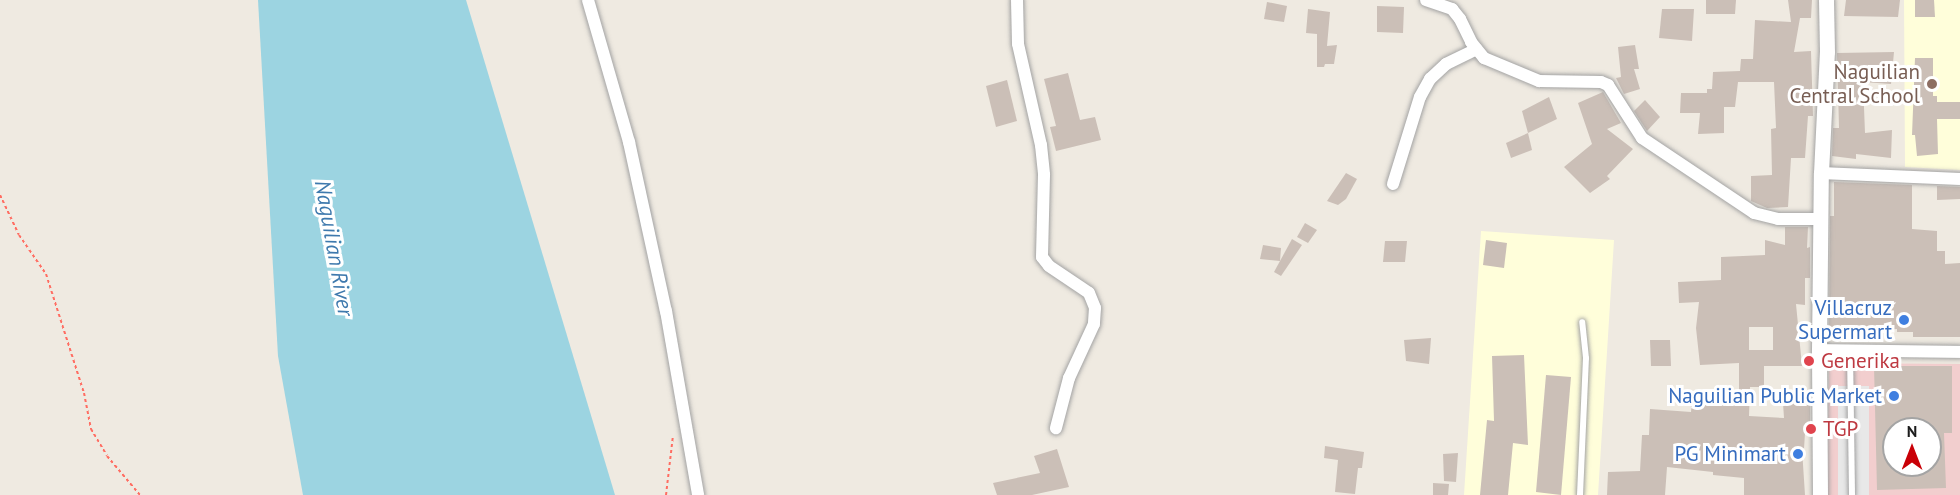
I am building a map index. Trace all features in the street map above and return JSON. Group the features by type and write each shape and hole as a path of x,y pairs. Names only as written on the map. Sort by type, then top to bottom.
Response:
{"street":[{"path":"588,0 629,142 666,310 698,495"},
{"path":"1017,0 1018,44 1041,145 1044,175 1042,257 1048,266 1089,292 1095,308 1094,324 1069,378 1056,428"},
{"path":"1426,0 1452,9 1484,58 1539,81 1601,82 1613,92 1623,113 1642,138 1737,203 1762,217 1820,219"},
{"path":"1820,495 1820,219 1827,52 1826,0"},
{"path":"1393,184 1420,97 1430,79 1446,64 1477,49"},
{"path":"1821,173 1960,179"},
{"path":"1819,351 1960,352"}],"lane":[{"path":"1580,495 1586,358 1582,322"},
{"path":"1850,351 1852,495"}],"path":[{"path":"0,195 19,235 46,274 84,393 91,429 107,456 140,495"},
{"path":"666,495 674,431"}],"shaded area":[{"name":"Naguilian Central School","path":"1904,0 1960,0 1960,170 1905,167"},
{"path":"1481,231 1614,240 1598,495 1464,495"},
{"name":"Naguilian Public Market","path":"1829,363 1960,364 1960,495 1827,495"},
{"path":"1838,386 1869,386 1869,495 1838,495"}],"water":[{"name":"Naguilian River","path":"258,0 466,0 615,495 303,495 278,356"}],"building":[{"path":"1706,0 1736,0 1735,14 1706,14"},
{"path":"1788,0 1812,0 1811,18 1800,18 1794,52 1811,51 1813,116 1808,116 1805,158 1791,158 1788,207 1767,208 1751,201 1751,176 1772,175 1771,129 1776,128 1774,82 1738,82 1735,107 1724,107 1724,133 1698,134 1700,113 1680,113 1681,93 1707,93 1707,89 1712,89 1713,72 1740,71 1741,59 1753,59 1755,20 1791,22"},
{"path":"1846,0 1900,0 1898,17 1844,16"},
{"path":"1915,0 1934,0 1935,17 1915,17"},
{"path":"1267,2 1287,6 1284,22 1264,19"},
{"path":"1377,6 1404,7 1403,33 1377,32"},
{"path":"1308,9 1330,12 1327,46 1337,45 1334,64 1317,67 1317,34 1306,33"},
{"path":"1662,9 1694,9 1692,41 1659,38"},
{"path":"1635,45 1639,69 1634,69 1640,89 1624,94 1616,78 1621,77 1618,47"},
{"path":"1894,52 1891,84 1863,82 1865,133 1892,130 1891,158 1856,154 1856,159 1832,156 1833,128 1839,128 1837,53"},
{"path":"1915,58 1933,58 1933,96 1937,96 1937,102 1960,102 1960,119 1937,119 1938,154 1917,156 1915,135 1912,135"},
{"path":"1068,73 1080,120 1095,117 1101,140 1056,151 1050,127 1056,126 1044,79"},
{"path":"1007,80 1017,121 996,127 986,86"},
{"path":"1603,92 1621,123 1607,129 1633,149 1607,176 1610,179 1590,193 1564,167 1592,144 1578,103"},
{"path":"1549,97 1557,119 1528,133 1522,111"},
{"path":"1645,100 1660,117 1647,131 1634,111"},
{"path":"1528,133 1532,150 1511,158 1506,143"},
{"path":"1346,173 1357,179 1346,199 1338,205 1327,201"},
{"path":"1834,182 1912,185 1912,229 1937,231 1937,251 1945,251 1945,264 1960,263 1960,337 1913,337 1913,332 1897,332 1897,329 1829,333 1830,216 1834,216"},
{"path":"1937,186 1960,187 1960,199 1937,200"},
{"path":"1305,223 1317,230 1308,243 1297,237"},
{"path":"1785,227 1808,227 1807,248 1810,247 1810,278 1805,278 1805,305 1796,304 1802,366 1764,366 1764,387 1750,387 1749,416 1784,418 1783,403 1810,403 1810,433 1805,433 1804,449 1802,449 1805,495 1744,495 1744,478 1667,467 1665,495 1607,495 1608,472 1640,471 1642,435 1649,435 1650,409 1691,412 1692,398 1739,398 1739,363 1700,365 1696,328 1699,302 1679,303 1678,282 1721,280 1721,257 1765,255 1765,240 1785,245","holes":["1749,327 1773,327 1773,350 1749,350"]},
{"path":"1292,239 1302,245 1281,276 1274,272"},
{"path":"1486,240 1507,243 1504,268 1483,265"},
{"path":"1385,241 1407,241 1405,262 1383,262"},
{"path":"1263,245 1281,248 1280,261 1260,259"},
{"path":"1431,338 1429,364 1406,361 1404,340"},
{"path":"1650,340 1670,340 1671,366 1651,366"},
{"path":"1524,355 1528,445 1513,443 1508,495 1480,495 1487,420 1494,421 1492,356"},
{"path":"1874,366 1952,366 1952,433 1944,433 1946,488 1877,490"},
{"path":"1546,375 1571,377 1561,495 1536,492"},
{"path":"1325,446 1364,452 1362,468 1358,468 1355,494 1335,492 1338,460 1324,458"},
{"path":"1057,449 1069,487 1032,495 997,495 993,483 1040,473 1034,456"},
{"path":"1458,453 1456,482 1444,481 1443,454"},
{"path":"1433,483 1449,484 1448,495 1433,495"}],"place":[{"name":"Naguilian Central School","path":"1932,84"},
{"name":"Villacruz Supermart","path":"1904,320"},
{"name":"Generika","path":"1809,361"},
{"name":"Naguilian Public Market","path":"1894,396"},
{"name":"TGP","path":"1811,429"},
{"name":"PG Minimart","path":"1798,454"}]}
